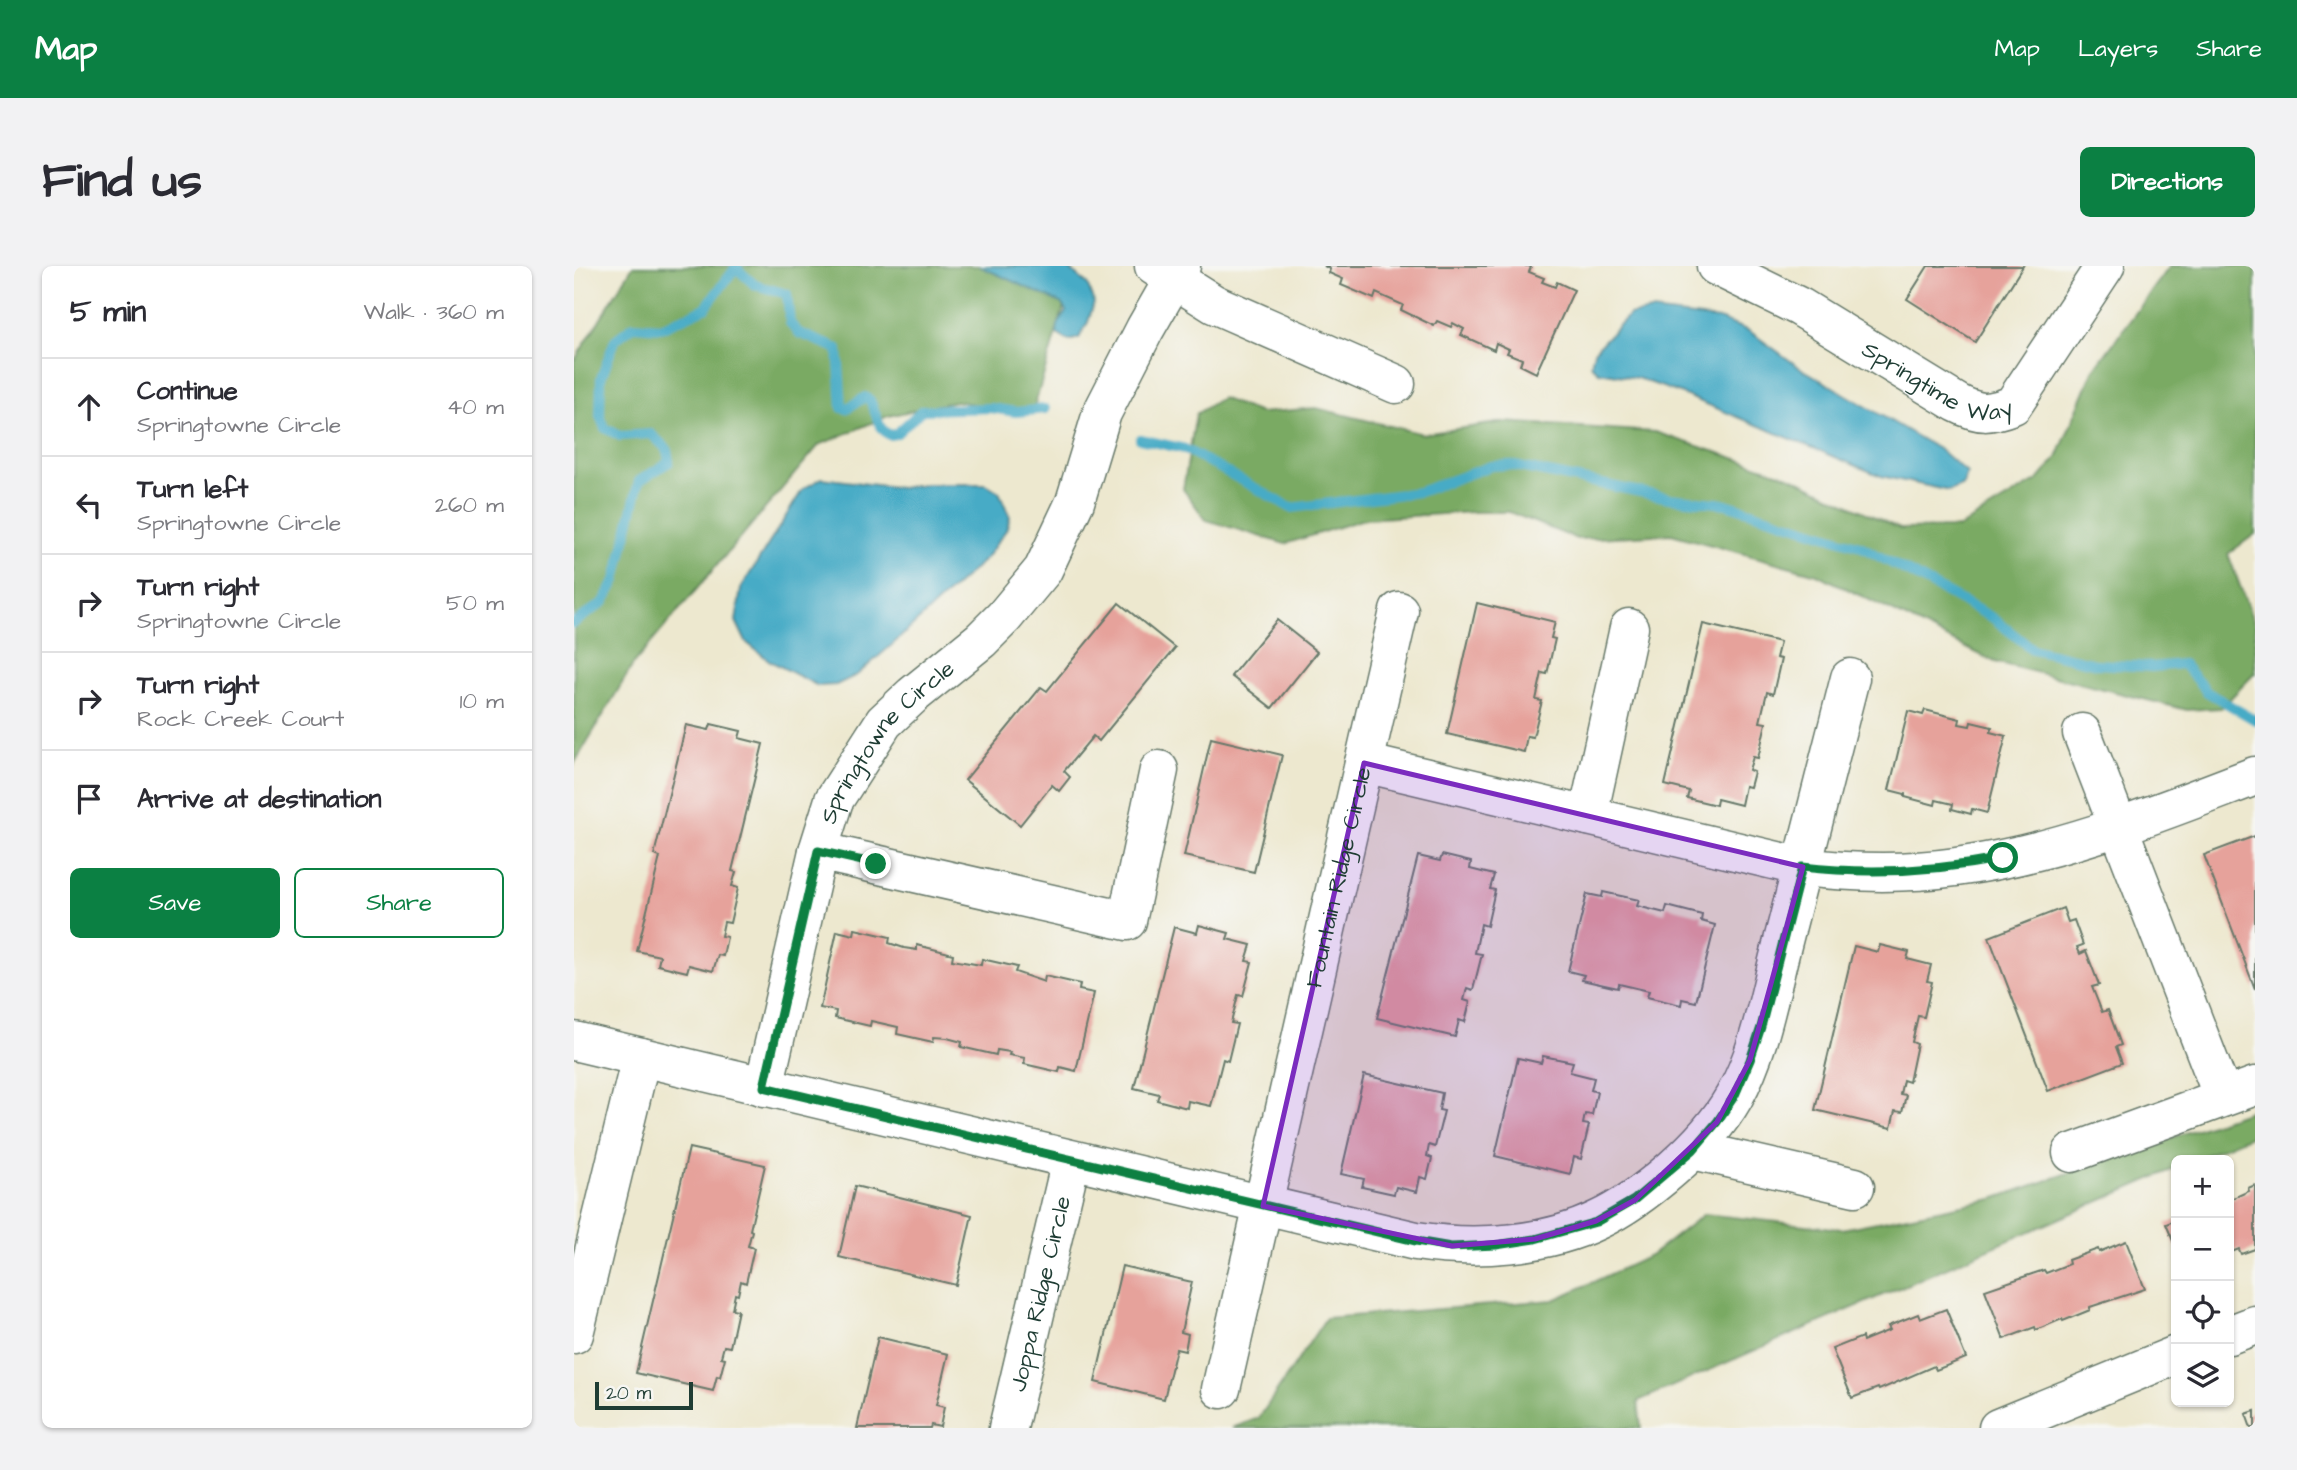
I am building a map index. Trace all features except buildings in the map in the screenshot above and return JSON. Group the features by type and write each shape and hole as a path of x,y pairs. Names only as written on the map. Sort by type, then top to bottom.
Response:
{"street":[{"name":"Springtime Way","path":"1716,266 1800,307 1957,403 1975,412 1989,412 2013,405 2105,266"},
{"path":"1169,270 1214,304 1396,384"},
{"name":"Springtowne Circle","path":"764,1087 818,851 834,800 884,722 981,640 1043,570 1075,502 1102,414 1169,270"},
{"path":"1364,763 1399,611"},
{"path":"1588,816 1629,628"},
{"path":"574,1041 1416,1241 1451,1247 1496,1245 1535,1239 1596,1222 1641,1195 1693,1150 1735,1095 1761,1027 1850,678"},
{"path":"2071,1153 2239,1092 2118,827 2082,733"},
{"name":"Fountain Ridge Circle","path":"1221,1388 1364,763 1802,867"},
{"path":"818,851 1127,920 1159,769"},
{"path":"1802,867 1867,871 1955,868 2058,846 2118,827 2255,776"},
{"path":"574,1334 641,1057"},
{"path":"1693,1150 1855,1187"},
{"name":"Joppa Ridge Circle","path":"1008,1428 1071,1160"},
{"path":"2234,1333 2255,1325"},
{"path":"1998,1428 2171,1357"}],"highlighted area":[{"path":"1364,763 1803,867 1750,1060 1717,1122 1635,1200 1596,1221 1535,1239 1452,1246 1263,1206"}],"green space":[{"path":"633,266 1029,266 1068,293 1032,414 956,401 888,416 819,445 634,663 574,764 574,361"},
{"path":"2170,266 2255,266 2255,534 2228,554 2255,626 2255,673 2221,708 2187,710 1995,662 1817,574 1671,534 1577,539 1509,512 1473,512 1364,519 1285,544 1206,520 1183,489 1196,414 1221,398 1260,413 1316,408 1423,434 1504,422 1655,432 1789,476 1900,529 1958,528 2039,479 2057,458 2093,371"},
{"path":"2255,1109 2255,1134 2206,1155 2171,1155 2171,1170 1638,1401 1641,1428 1232,1428 1259,1418 1326,1318 1554,1300 1650,1256 1704,1214 1842,1229 1993,1199"}],"water":[{"path":"979,266 1066,266 1087,284 1094,302 1088,322 1079,338 1069,341 1057,334 1058,325 1066,311 1061,303"},
{"path":"1651,311 1719,319 1749,331 1799,367 1940,450 1967,473 1963,485 1950,491 1881,476 1677,392 1637,378 1599,372 1591,365 1594,351 1629,315"},
{"path":"822,478 900,488 926,484 986,484 999,492 1010,517 1006,530 986,558 894,643 857,675 836,685 818,686 770,661 746,642 736,621 741,588 803,489"}],"waterway":[{"path":"574,623 604,602 616,580 639,481 669,462 667,449 651,434 620,436 605,428 600,416 601,378 615,340 633,326 661,328 705,308 737,266"},
{"path":"736,268 755,285 787,294 790,323 799,333 838,349 842,408 846,409 865,397 870,400 881,428 889,435 896,434 922,410 991,408 1016,412 1045,409"},
{"path":"1140,439 1185,449 1291,508 1419,492 1491,466 1510,465 1669,498 1726,504 1860,546 1993,618 2032,649 2096,664 2152,667 2183,664 2207,692 2255,720"}],"route":[{"path":"876,864 818,851 764,1087 1330,1222 1451,1247 1496,1245 1535,1239 1596,1222 1648,1190 1693,1150 1735,1095 1750,1060 1802,867 1833,871 1955,868 2003,858"}]}
